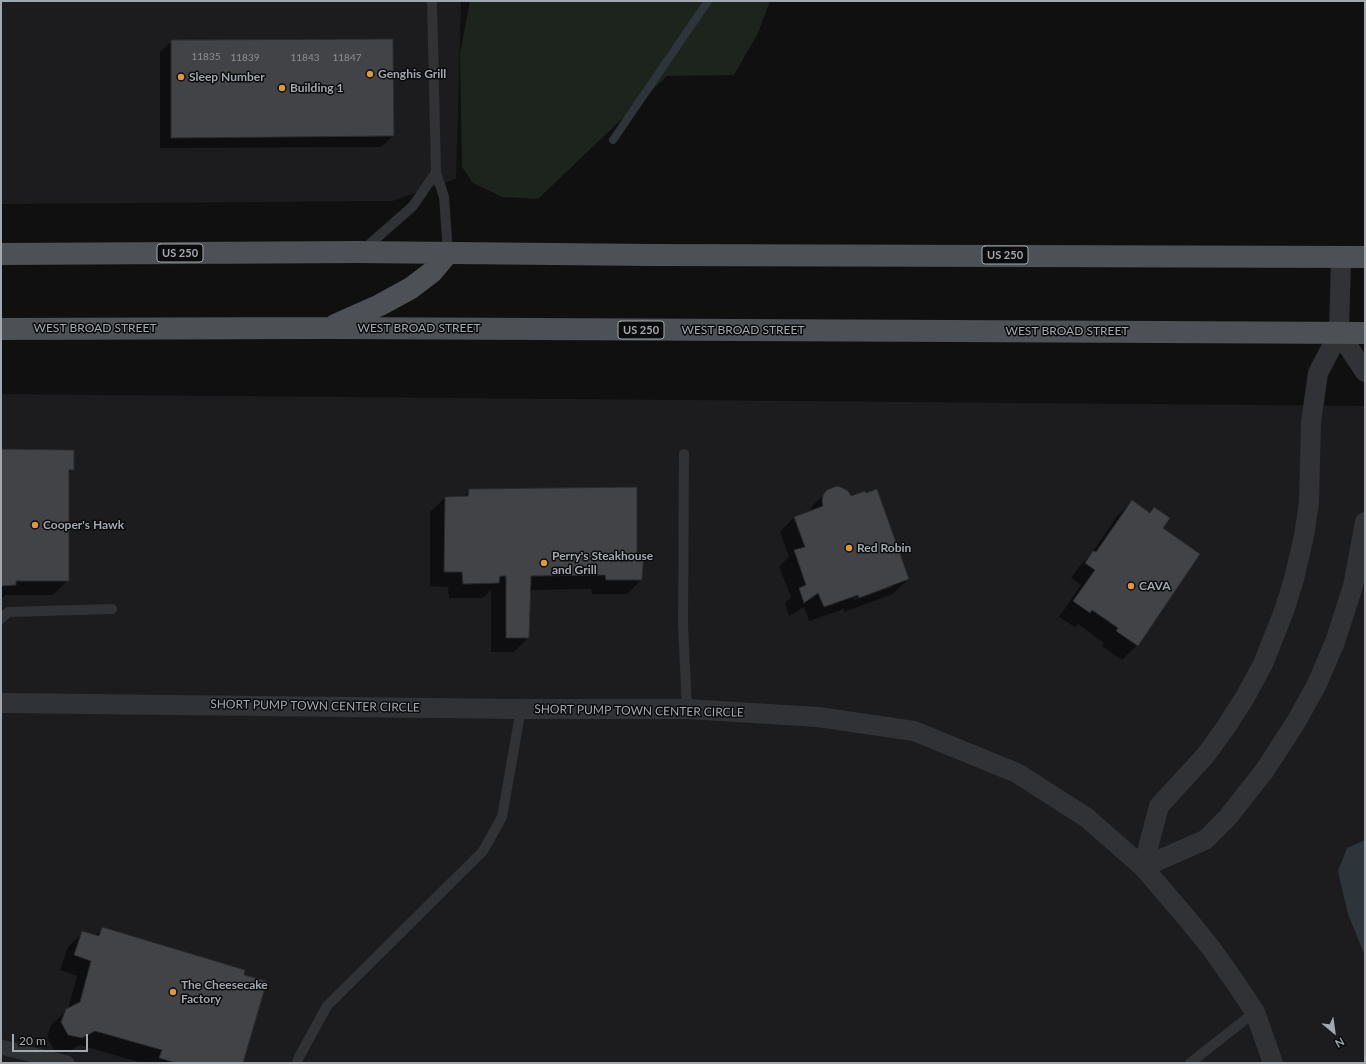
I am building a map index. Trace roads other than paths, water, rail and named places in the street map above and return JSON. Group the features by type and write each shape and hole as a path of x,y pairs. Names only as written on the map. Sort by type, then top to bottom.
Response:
{"main road":[{"name":"US 250","path":"1,254 359,252 649,255 1365,257"},
{"path":"329,328 380,305 410,288 432,272 448,253"},
{"name":"WEST BROAD STREET","path":"1,328 329,328 1365,333"}],"street":[{"path":"1143,867 1159,806 1205,756 1244,699 1263,664 1284,611 1294,579 1309,503 1311,422 1318,373 1339,333 1340,257"},
{"path":"1339,333 1365,372"},
{"path":"1143,867 1205,840 1228,817 1265,770 1296,722 1317,684 1335,642 1353,586 1365,522"},
{"name":"SHORT PUMP TOWN CENTER CIRCLE","path":"1,703 521,709 687,709 818,717 914,731 1017,773 1087,818 1143,867 1211,948 1255,1012 1273,1063"},
{"path":"1,1047 67,1063"}],"lane":[{"path":"432,1 436,172 444,198 448,253"},
{"path":"359,252 413,206 436,172"},
{"path":"684,454 683,626 687,709"},
{"path":"1,619 8,612 112,609"},
{"path":"297,1063 327,1006 483,851 502,817 521,709"},
{"path":"1190,1063 1255,1012"}],"waterway":[{"path":"613,140 708,1"}],"place":[{"name":"Genghis Grill","path":"370,74"},
{"name":"Sleep Number","path":"181,77"},
{"name":"Building 1","path":"282,88"},
{"name":"Cooper's Hawk","path":"35,525"},
{"name":"Red Robin","path":"849,548"},
{"name":"Perry's Steakhouse and Grill","path":"544,563"},
{"name":"CAVA","path":"1131,586"},
{"name":"The Cheesecake Factory","path":"173,992"}]}
